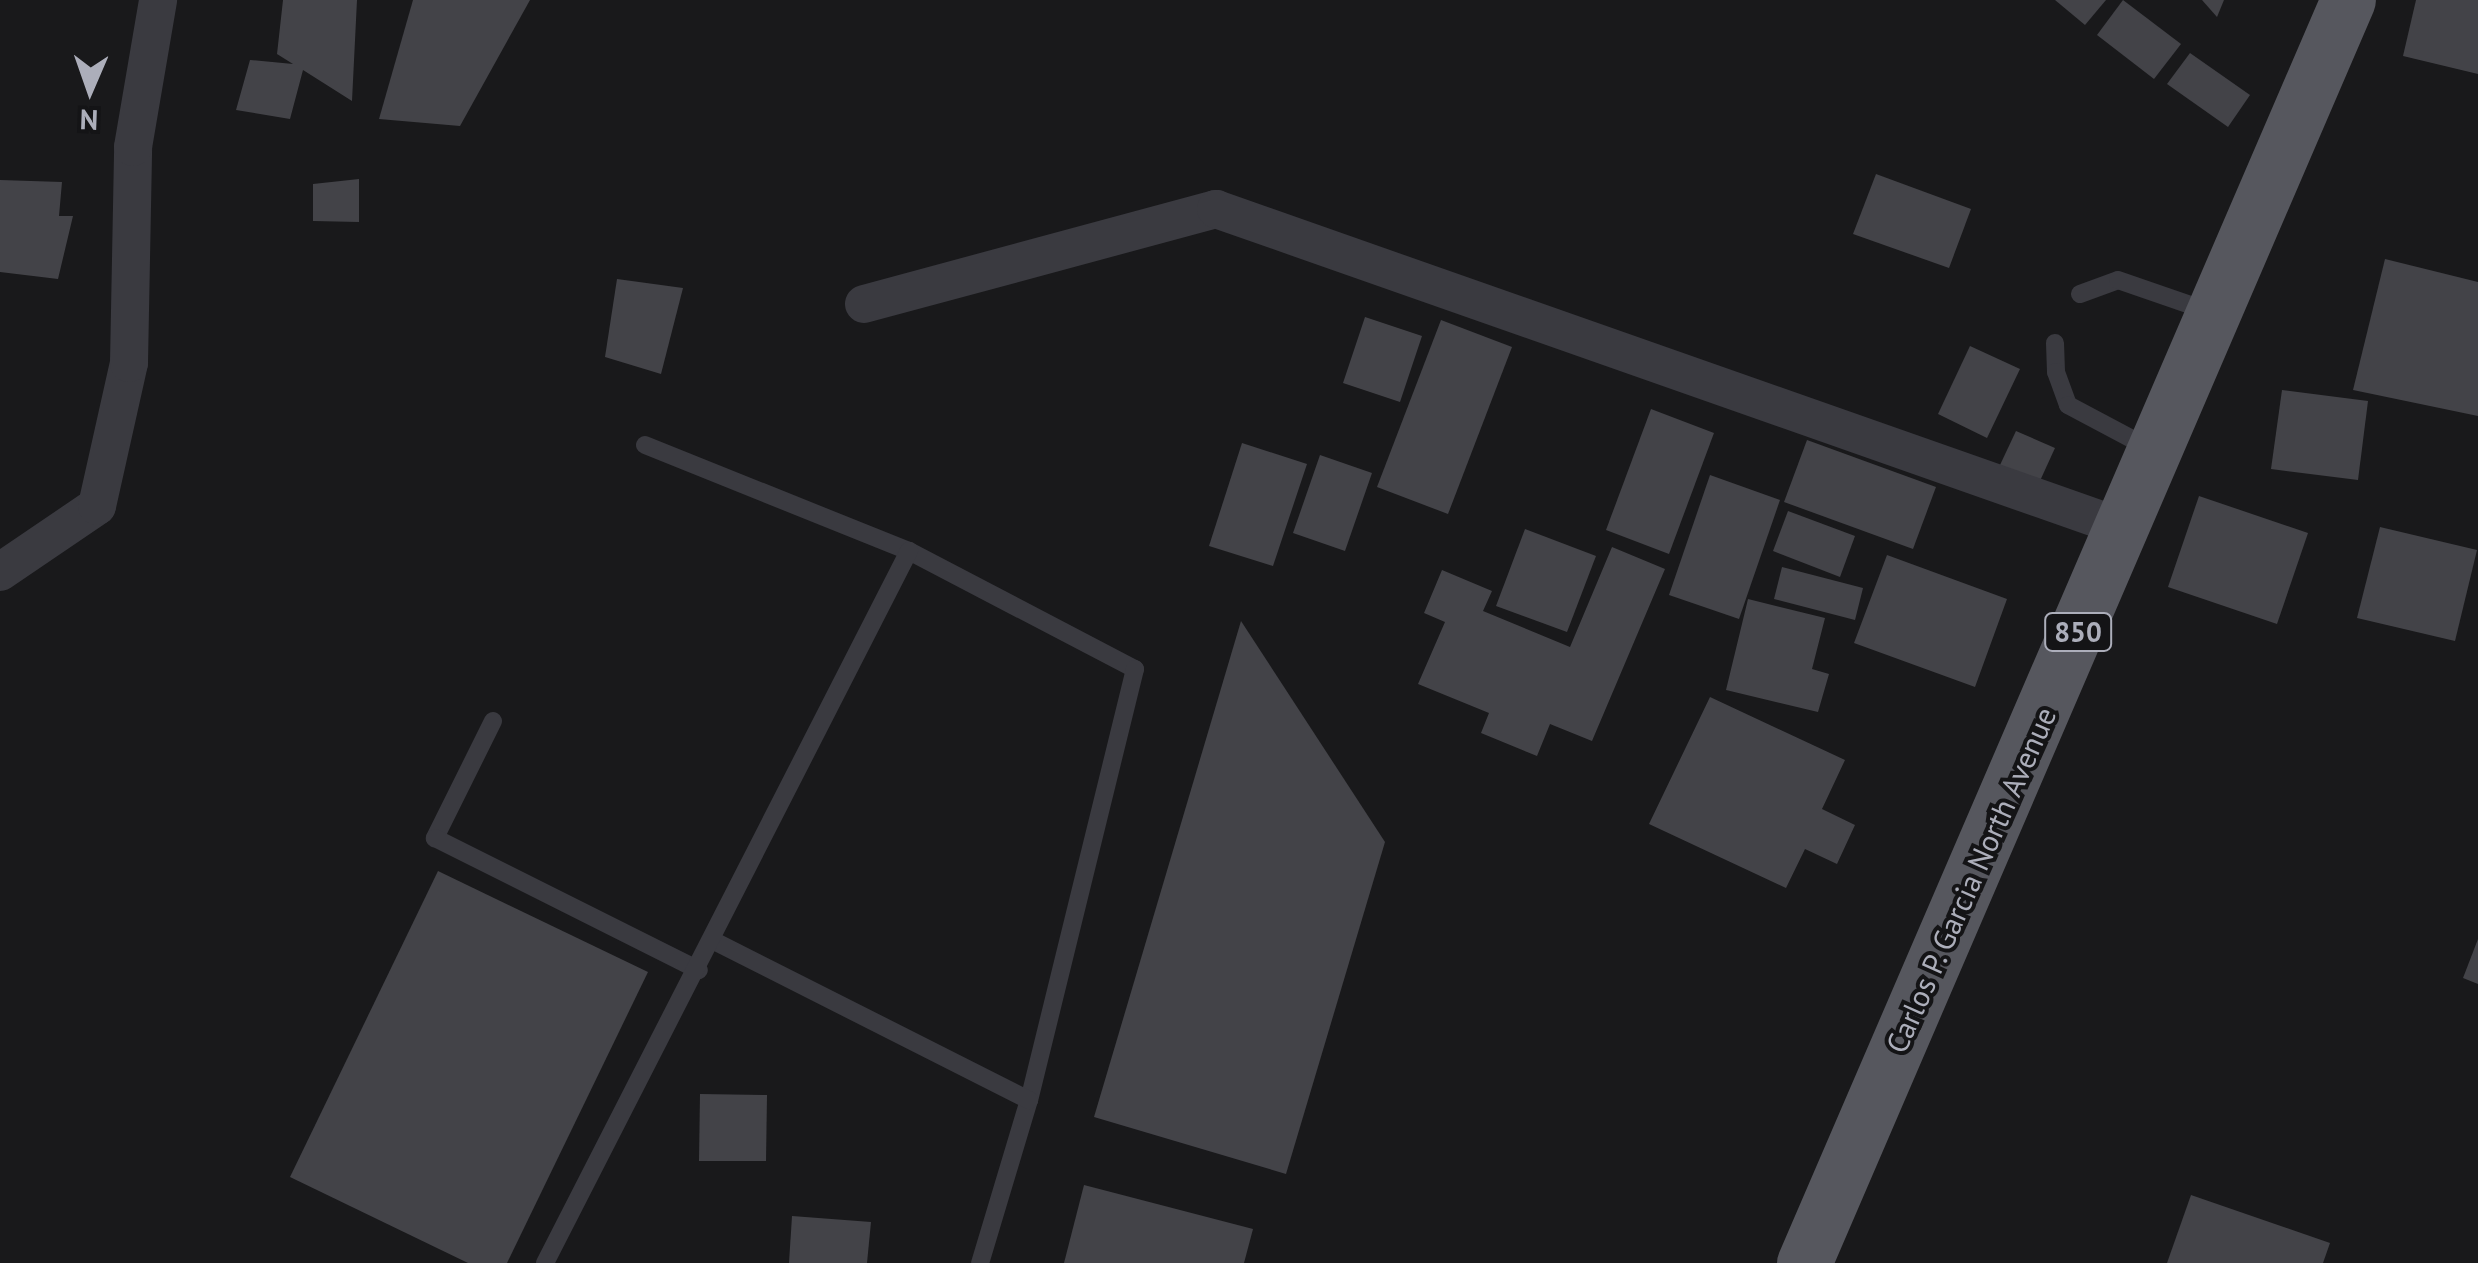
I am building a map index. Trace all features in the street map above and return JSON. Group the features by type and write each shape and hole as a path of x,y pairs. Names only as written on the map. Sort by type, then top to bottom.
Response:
{"main road":[{"name":"Carlos P. Garcia North Avenue","path":"1804,1263 2348,0"}],"street":[{"path":"0,572 96,506 129,363 133,147 158,0"},
{"path":"864,304 1216,209 1581,343 2121,528"}],"lane":[{"path":"2080,294 2118,280 2214,313"},
{"path":"2055,343 2056,372 2068,405 2154,450"},
{"path":"644,445 909,551 1135,668 1029,1100 980,1263"},
{"path":"545,1263 714,941 909,551"},
{"path":"493,721 436,838 699,970"},
{"path":"714,941 1029,1100"}],"building":[{"path":"283,0 357,0 352,101 303,70 290,119 236,110 250,60 293,64 277,54"},
{"path":"413,0 530,0 460,126 379,119"},
{"path":"2055,0 2106,0 2085,25"},
{"path":"2123,0 2181,44 2154,79 2097,35"},
{"path":"2202,0 2224,0 2217,17"},
{"path":"2416,0 2478,0 2478,74 2403,56"},
{"path":"2190,53 2250,95 2228,127 2167,84"},
{"path":"1876,174 1971,209 1949,268 1853,234"},
{"path":"359,179 359,222 313,221 313,184"},
{"path":"0,180 62,182 59,216 73,216 58,279 0,272"},
{"path":"2385,259 2478,282 2478,416 2353,390"},
{"path":"617,279 683,288 661,374 605,357"},
{"path":"1365,317 1422,336 1400,402 1343,383"},
{"path":"1441,320 1512,347 1448,514 1377,487"},
{"path":"1970,346 2020,369 1987,438 1938,414"},
{"path":"2282,390 2368,401 2358,480 2271,469"},
{"path":"1651,409 1714,433 1669,554 1606,530"},
{"path":"2016,431 2055,448 2039,483 2000,465"},
{"path":"1807,440 1936,487 1913,549 1784,502"},
{"path":"1242,443 1307,464 1273,566 1209,546"},
{"path":"1320,455 1372,473 1345,551 1293,533"},
{"path":"1710,475 1780,500 1739,619 1669,595"},
{"path":"2199,496 2308,533 2277,624 2168,587"},
{"path":"1788,511 1855,536 1840,577 1773,551"},
{"path":"2380,527 2477,550 2455,641 2357,618"},
{"path":"1525,529 1596,556 1567,632 1496,606"},
{"path":"1612,547 1665,569 1592,741 1550,724 1537,756 1481,733 1489,713 1418,684 1445,622 1424,613 1442,570 1492,591 1483,611 1570,647"},
{"path":"1887,555 2007,599 1975,687 1854,643"},
{"path":"1782,567 1863,588 1855,620 1774,599"},
{"path":"1748,599 1825,618 1812,669 1829,674 1818,712 1726,690"},
{"path":"1241,621 1385,842 1286,1174 1094,1117"},
{"path":"1710,697 1845,760 1822,809 1855,825 1837,864 1805,849 1786,888 1649,824"},
{"path":"438,871 648,972 507,1263 468,1263 290,1177"},
{"path":"2478,939 2478,984 2463,978"},
{"path":"700,1094 767,1095 766,1161 699,1161"},
{"path":"1084,1185 1253,1229 1244,1263 1064,1263"},
{"path":"2191,1195 2330,1243 2323,1263 2167,1263"},
{"path":"792,1216 871,1222 867,1263 789,1263"}]}
